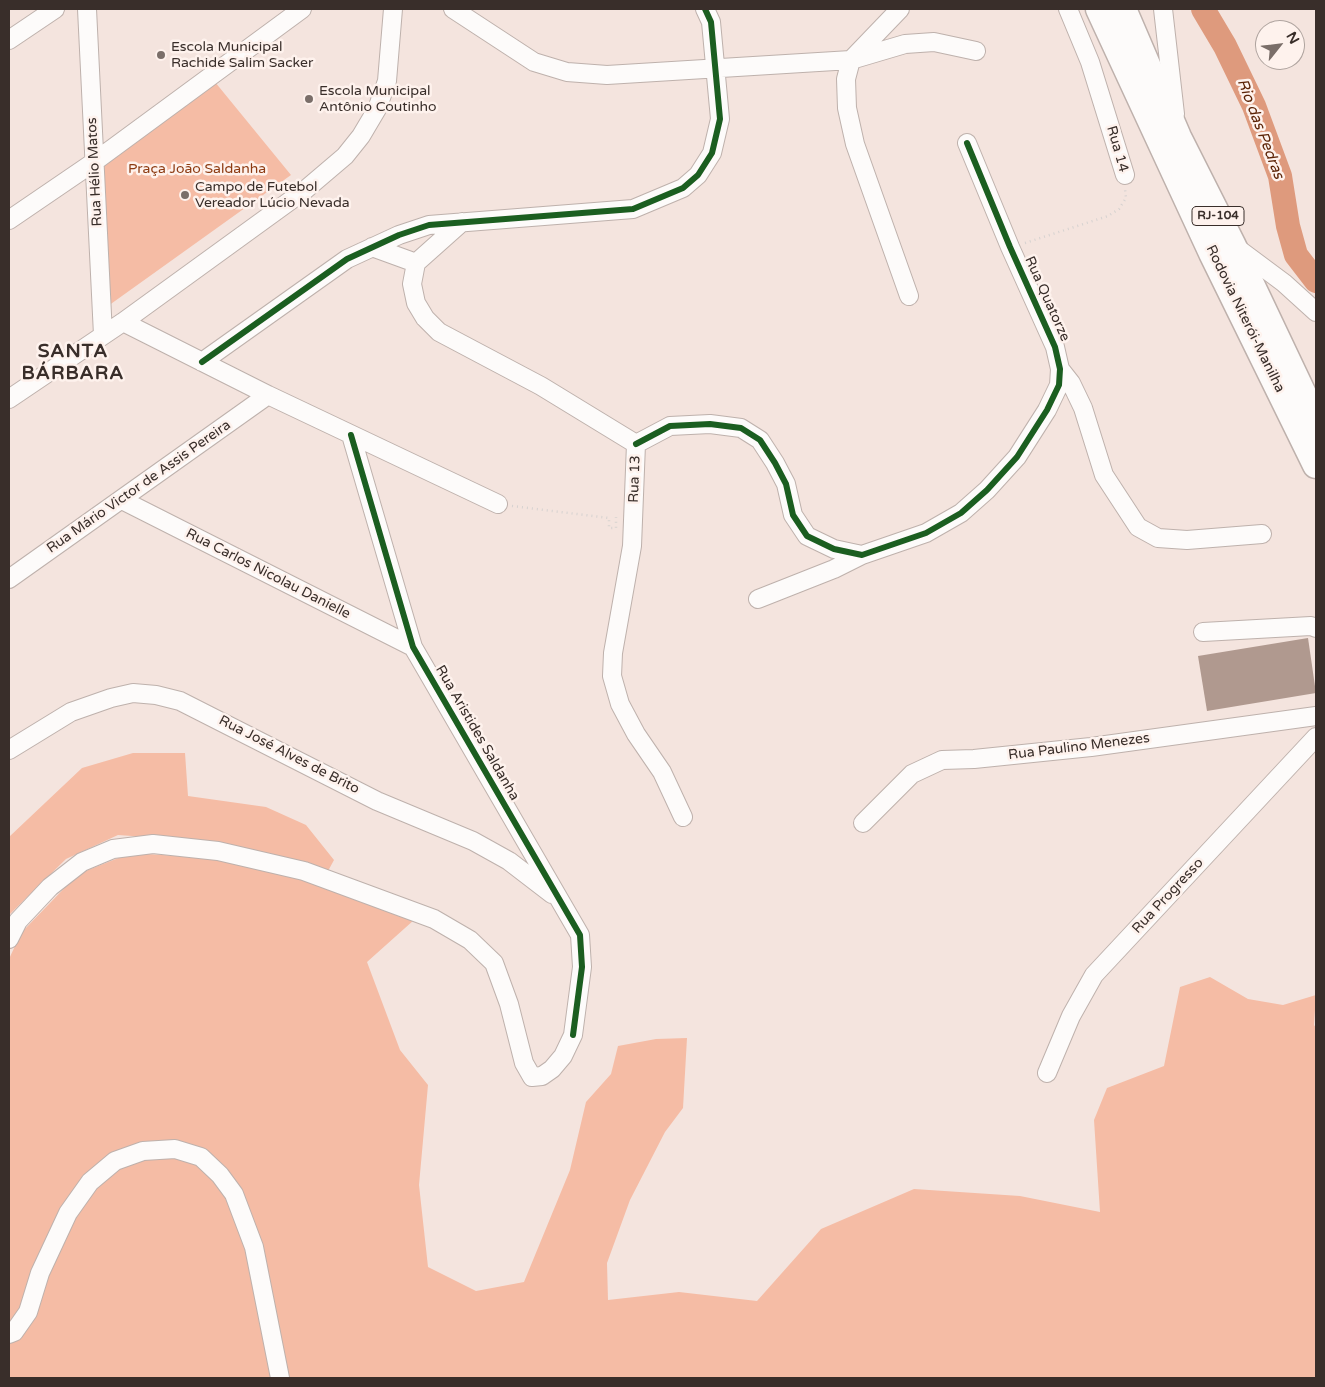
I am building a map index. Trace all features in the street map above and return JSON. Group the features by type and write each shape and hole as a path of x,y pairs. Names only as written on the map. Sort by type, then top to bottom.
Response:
{"highway":[{"name":"Rodovia Niterói-Manilha","path":"1098,9 1212,253 1316,465"},
{"name":"Rodovia Niterói-Manilha","path":"1123,9 1178,137 1232,244 1316,421"}],"street":[{"path":"9,40 55,9"},
{"name":"Rua Hélio Matos","path":"87,9 102,335"},
{"path":"9,220 94,162 302,9"},
{"path":"9,400 123,322 305,190 345,156 361,136 373,116 387,81 393,9"},
{"path":"453,9 534,62 567,72 607,75 851,60 905,44 934,42 976,51"},
{"path":"202,362 347,259 372,246 429,226 633,209 683,188 698,174 712,153 720,119 711,22 705,9"},
{"path":"898,9 851,60 846,79 847,108 855,144 908,296"},
{"name":"Rua 14","path":"1068,9 1090,62 1125,175"},
{"path":"1163,9 1178,137"},
{"name":"Rua Quatorze","path":"758,599 834,569 862,555 926,533 961,514 987,490 1017,457 1047,410 1059,385 1060,369 1055,347 1010,247 967,143"},
{"path":"372,246 416,264 462,222"},
{"path":"1232,244 1284,283 1316,312"},
{"name":"Rua 13","path":"416,264 412,284 416,303 425,318 438,332 541,386 636,444 632,546 613,653 612,676 620,704 636,734 662,772 683,817"},
{"path":"123,322 268,395 498,504"},
{"path":"1060,369 1071,383 1082,408 1104,476 1138,527 1158,538 1187,540 1262,534"},
{"name":"Rua Mário Victor de Assis Pereira","path":"9,579 268,395"},
{"path":"636,444 670,426 710,424 741,428 760,440 775,463 786,484 794,515 807,536 834,549 862,555"},
{"name":"Rua Aristides Saldanha","path":"9,939 18,921 50,887 82,862 113,849 153,844 218,851 304,871 434,919 470,940 494,963 509,1004 524,1063 532,1077 542,1076 552,1069 563,1056 573,1035 582,967 580,935 413,647 351,435"},
{"name":"Rua Carlos Nicolau Danielle","path":"122,500 413,647"},
{"path":"1203,632 1311,626 1316,628"},
{"name":"Rua José Alves de Brito","path":"9,750 71,712 87,706 133,693 156,695 180,701 377,801 473,840 509,861 558,899"},
{"name":"Rua Paulino Menezes","path":"863,823 912,774 942,760 974,759 1091,747 1316,716"},
{"name":"Rua Progresso","path":"1047,1073 1071,1016 1094,976 1316,738"},
{"path":"9,1334 14,1332 28,1312 40,1273 68,1213 90,1182 115,1161 143,1150 175,1148 201,1157 220,1175 234,1194 254,1247 280,1378"}],"path":[{"path":"498,504 609,518 609,528 616,528 616,517"}],"green space":[{"name":"Praça João Saldanha","path":"215,82 291,175 108,306 102,166"},
{"path":"133,753 185,753 188,796 266,807 306,825 334,860 328,871 215,842 118,835 66,859 9,915 9,837 82,768"},
{"path":"131,853 226,859 326,886 414,920 367,962 400,1050 428,1085 419,1185 428,1267 476,1291 524,1282 570,1170 586,1102 611,1074 618,1046 656,1039 687,1038 683,1108 665,1132 630,1200 607,1263 608,1300 679,1292 757,1301 821,1229 914,1189 1020,1196 1100,1212 1094,1120 1107,1088 1164,1066 1180,987 1210,977 1248,999 1283,1005 1316,995 1314,1025 1316,1028 1316,1378 9,1378 9,959 21,933 78,874"}],"building":[{"path":"1308,638 1316,693 1207,711 1198,656"}],"waterway":[{"name":"Rio das Pedras","path":"1203,9 1225,46 1254,106 1280,176 1288,226 1296,255 1316,281"}],"cycle path":[{"path":"202,362 347,259 399,235 429,225 633,209 683,188 698,175 712,153 720,119 711,22 705,9"},
{"path":"636,444 670,426 710,424 741,428 760,440 775,463 786,484 793,515 807,536 834,549 862,555 926,533 961,513 987,490 1017,457 1047,410 1059,385 1060,369 1055,347 1010,247 967,143"},
{"path":"351,435 413,647 580,935 582,967 573,1035"}],"place":[{"name":"Escola Municipal Rachide Salim Sacker","path":"161,55"},
{"name":"Escola Municipal Antônio Coutinho","path":"309,99"},
{"name":"Campo de Futebol Vereador Lúcio Nevada","path":"185,195"}],"district":[{"name":"SANTA BÁRBARA","path":"73,363"}]}
